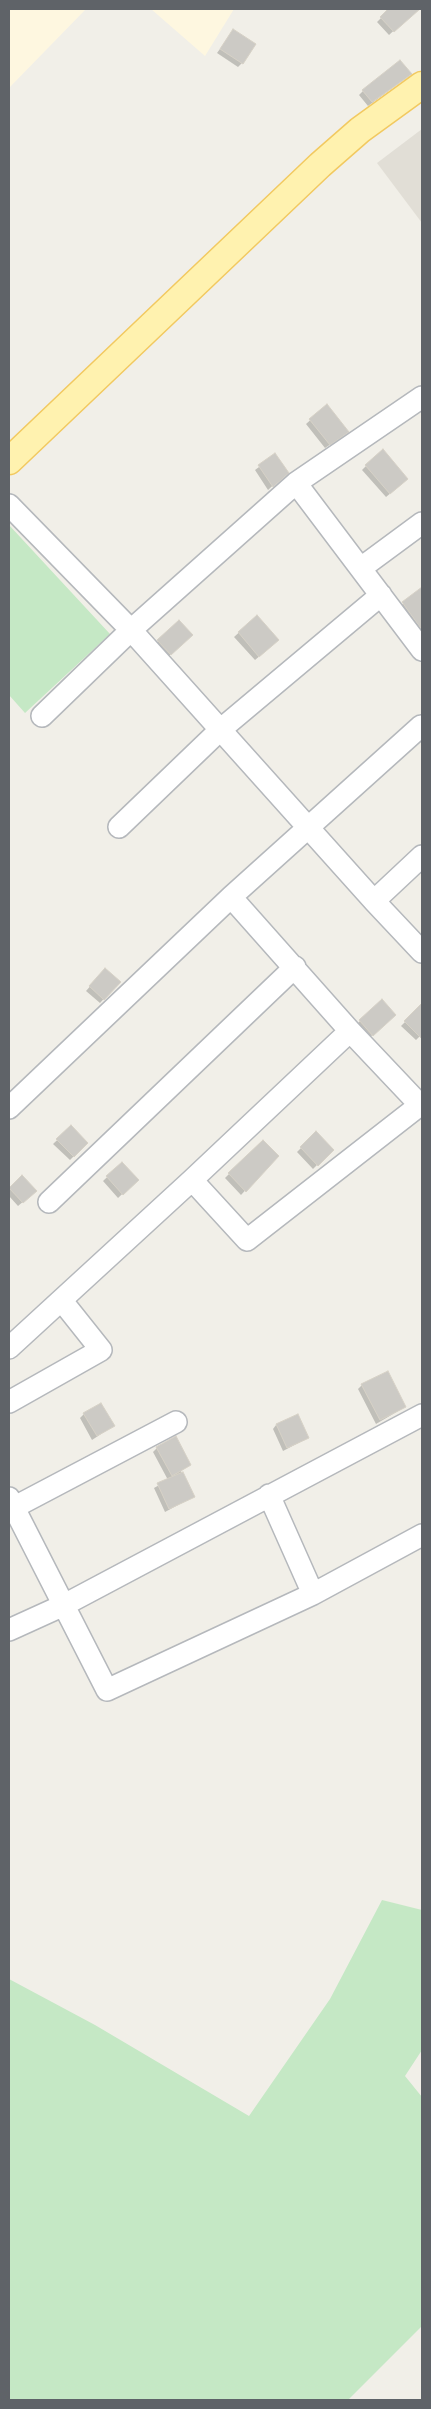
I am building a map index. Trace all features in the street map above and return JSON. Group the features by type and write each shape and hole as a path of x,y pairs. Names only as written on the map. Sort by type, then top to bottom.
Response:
{"main road":[{"path":"9,461 320,165 360,130 422,85"}],"street":[{"path":"42,716 131,630 296,482 422,397"},
{"path":"296,482 422,650"},
{"path":"9,505 131,630 374,902 422,952"},
{"path":"361,568 422,523"},
{"path":"120,826 220,730 382,595"},
{"path":"9,1108 231,897 307,827 422,727"},
{"path":"374,902 422,856"},
{"path":"192,1180 247,1240 420,1105 350,1031 231,897"},
{"path":"49,1202 295,968"},
{"path":"9,1348 62,1301 350,1031"},
{"path":"9,1402 102,1350 62,1301"},
{"path":"9,1630 64,1605 422,1415"},
{"path":"176,1422 10,1506 64,1605 106,1690 313,1594 422,1535"},
{"path":"269,1495 313,1594"}],"shaded area":[{"path":"9,9 86,9 9,88"},
{"path":"151,9 234,9 205,56"},
{"path":"422,129 422,223 377,163"}],"green space":[{"path":"9,525 110,634 25,713 9,695"},
{"path":"382,1900 422,1910 422,2050 405,2076 422,2097 422,2326 348,2400 9,2400 9,1979 95,2025 249,2116 330,1999"}],"building":[{"path":"388,9 420,9 394,32 380,17"},
{"path":"233,29 256,44 243,64 220,49"},
{"path":"400,60 412,74 372,102 362,90"},
{"path":"327,404 349,432 330,445 309,419"},
{"path":"383,449 408,479 390,494 365,465"},
{"path":"275,453 289,473 273,487 258,465"},
{"path":"422,587 422,630 402,602"},
{"path":"257,615 279,640 259,657 238,632"},
{"path":"179,620 193,635 171,655 157,640"},
{"path":"105,968 121,982 104,1000 89,986"},
{"path":"382,999 396,1015 373,1036 359,1020"},
{"path":"422,1003 422,1039 404,1021"},
{"path":"71,1125 88,1143 74,1157 56,1139"},
{"path":"316,1131 334,1150 318,1166 300,1147"},
{"path":"263,1140 279,1156 246,1192 228,1173"},
{"path":"122,1162 139,1180 123,1195 106,1176"},
{"path":"22,1175 37,1191 23,1203 9,1188"},
{"path":"388,1371 406,1407 380,1420 361,1384"},
{"path":"101,1403 115,1426 97,1436 83,1413"},
{"path":"298,1414 309,1438 287,1448 276,1424"},
{"path":"176,1436 191,1465 172,1476 156,1447"},
{"path":"183,1472 195,1497 169,1509 157,1483"}]}
